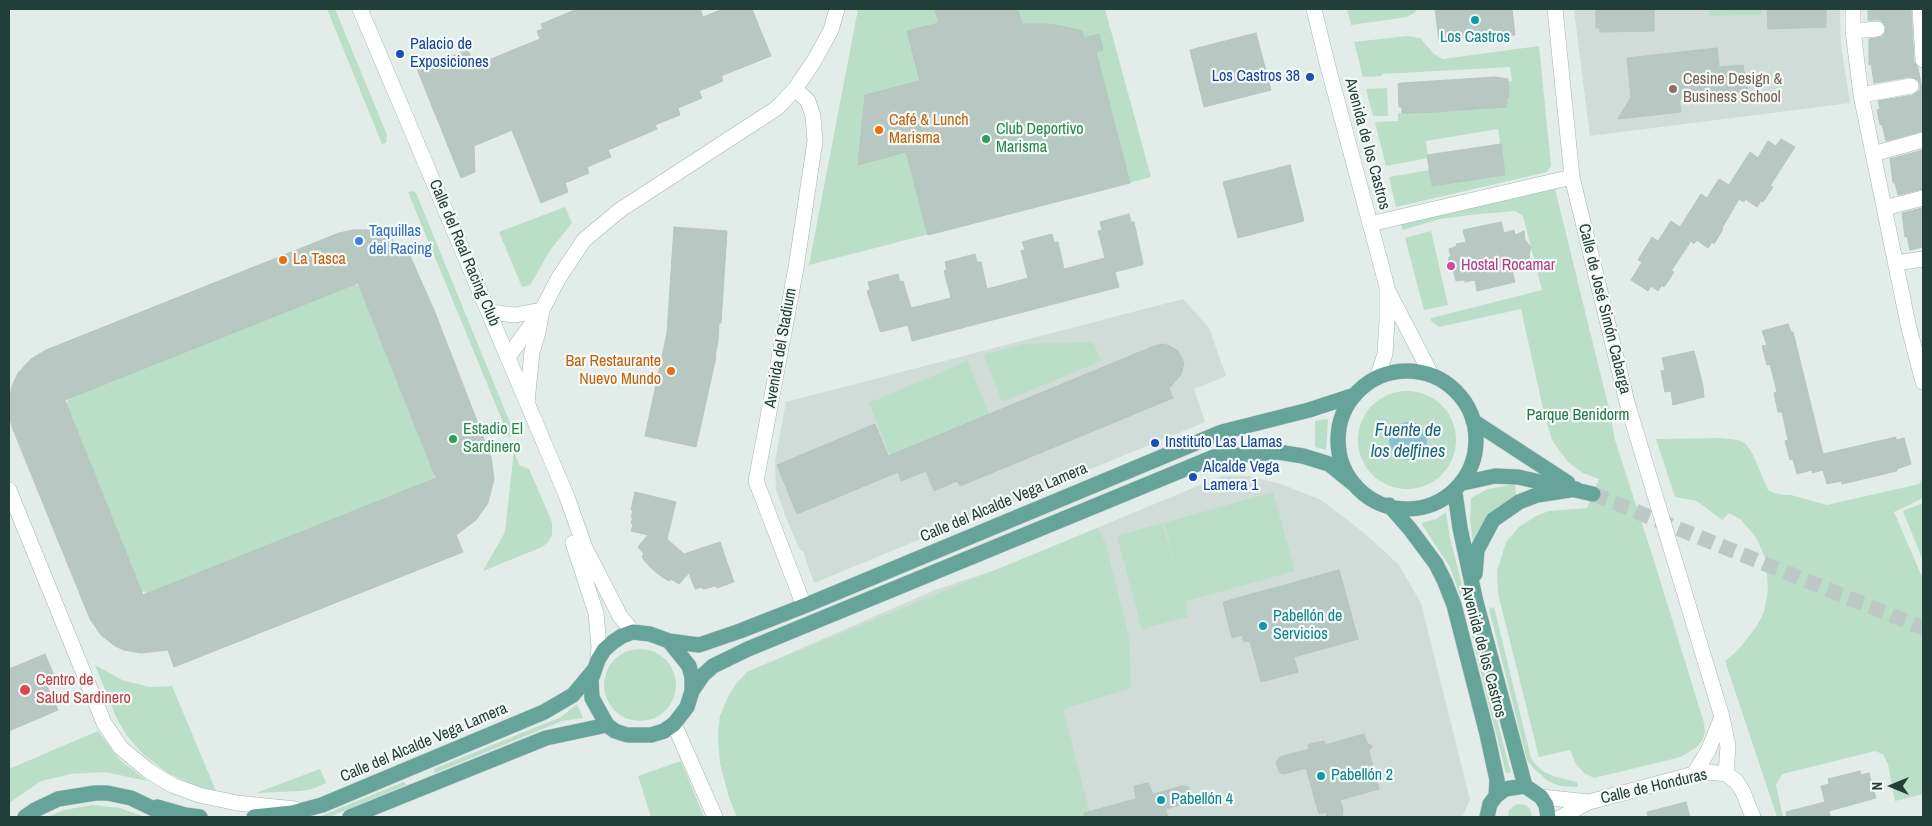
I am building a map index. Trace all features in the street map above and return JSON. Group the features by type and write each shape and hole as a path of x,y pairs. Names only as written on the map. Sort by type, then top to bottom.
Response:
{"main road":[{"path":"1356,486 1346,472 1339,455 1338,437 1342,416 1355,395 1378,375 1410,370 1431,374 1453,388 1466,402 1474,421 1475,454 1471,468 1459,488"},
{"name":"Calle del Alcalde Vega Lamera","path":"669,641 699,645 804,606 1213,436 1309,410 1355,395"},
{"path":"1474,421 1576,489"},
{"path":"692,691 692,677 689,666 669,641 650,634 633,632 622,636 604,650 595,666 590,689 592,698 607,725 615,731 637,736 651,736 664,731 674,724 686,707 692,691 703,675 713,666 748,649 1214,457 1278,452 1303,456 1329,464 1371,498 1389,505 1416,508 1438,502 1459,488 1495,476 1518,476 1593,494"},
{"name":"Avenida de los Castros","path":"1459,488 1460,528 1474,590 1526,786"},
{"path":"1474,590 1477,550 1493,520 1519,502 1537,495 1576,489"},
{"name":"Avenida de los Castros","path":"1389,505 1436,564 1454,606 1487,734 1497,780 1496,796"},
{"name":"Calle del Alcalde Vega Lamera","path":"254,817 292,813 340,798 544,712 573,695 595,666"},
{"path":"350,817 546,738 607,725"},
{"path":"1487,817 1490,804 1496,796 1505,789 1526,786 1541,797 1546,804 1548,817"},
{"path":"25,817 52,802 82,794 107,793 131,798 185,815 200,817"},
{"path":"143,803 167,817"}],"street":[{"name":"Calle del Real Racing Club","path":"360,9 567,497 585,548 586,563"},
{"path":"508,357 542,310 558,279 584,240 620,210 777,108 795,89 814,61 831,30 837,9"},
{"name":"Avenida de los Castros","path":"1314,9 1387,287 1431,374"},
{"name":"Calle de José Simón Cabarga","path":"1554,9 1572,177 1628,406 1722,717 1728,746 1726,774"},
{"path":"1853,9 1853,31 1861,94 1896,263 1916,324 1923,382"},
{"path":"1920,9 1917,26 1923,60"},
{"path":"1853,31 1877,29"},
{"path":"1861,94 1911,86"},
{"name":"Avenida del Stadium","path":"795,89 808,101 813,116 815,141 792,286 756,481 804,606"},
{"path":"1873,154 1923,140"},
{"path":"1370,224 1572,177"},
{"path":"1884,208 1923,198"},
{"path":"1896,263 1923,259"},
{"name":"Avenida de los Castros","path":"1378,375 1385,354 1388,321 1387,287"},
{"path":"489,312 515,315 542,310"},
{"path":"527,402 532,352 542,310"},
{"path":"9,490 104,723 121,748 149,771 172,784 199,795 237,804 304,810"},
{"name":"Calle del Real Racing Club","path":"567,497 571,536 620,616 633,632"},
{"path":"586,563 596,613 599,648 595,666"},
{"path":"1694,774 1708,751 1722,717"},
{"path":"674,724 715,817"},
{"name":"Calle de Honduras","path":"1561,817 1589,802 1694,774 1726,774 1736,781 1743,792 1753,817"},
{"name":"Calle de Honduras","path":"1541,797 1589,802"}],"shaded area":[{"path":"1574,9 1840,9 1841,46 1850,103 1590,136"},
{"path":"1183,299 1209,328 1226,376 1194,389 1205,422 814,583 803,551 800,550 776,490 775,461 786,402"},
{"path":"1222,476 1250,476 1281,484 1321,500 1363,532 1399,565 1421,603 1470,800 1462,817 737,817 729,797 720,763 718,734 720,716 728,697 747,672 935,590 998,569"}],"green space":[{"path":"327,9 335,9 387,135 386,143 382,144"},
{"name":"Club Deportivo Marisma","path":"858,9 1105,9 1151,177 809,265"},
{"path":"1347,9 1418,9 1407,17 1351,25"},
{"path":"1709,9 1762,9 1762,15 1709,16"},
{"path":"1407,36 1420,38 1434,54 1443,59 1539,46 1551,166 1547,172 1396,207 1389,177 1430,170 1432,186 1505,175 1498,129 1426,141 1428,158 1386,166 1375,122 1398,121 1398,113 1426,113 1426,111 1459,111 1507,107 1509,87 1506,82 1512,81 1510,67 1382,74 1382,76 1363,77 1354,42"},
{"path":"1387,88 1388,116 1373,116 1366,89"},
{"name":"Parque Benidorm","path":"1555,189 1615,440 1655,564 1704,723 1705,732 1698,746 1681,757 1594,778 1584,773 1576,764 1570,750 1539,757 1498,594 1497,571 1506,542 1519,527 1536,516 1549,511 1587,508 1599,479 1583,473 1568,462 1552,440 1544,413 1521,309 1439,327 1431,321 1431,318 1542,290 1523,216 1515,211 1469,215 1440,219 1403,230 1401,224"},
{"path":"408,192 416,193 515,435 509,437"},
{"path":"565,207 572,223 551,249 530,285 522,287 499,232"},
{"path":"1431,231 1448,305 1424,310 1405,238"},
{"path":"354,284 359,286 434,473 434,479 148,593 141,591 67,404 69,398"},
{"path":"1093,342 1101,361 1002,402 984,355 1023,344"},
{"path":"968,361 989,414 890,455 869,403"},
{"path":"1397,391 1417,391 1426,394 1442,405 1453,421 1456,430 1456,450 1453,459 1442,475 1426,486 1417,489 1397,489 1380,481 1366,467 1358,450 1358,430 1366,413 1380,399"},
{"path":"1327,419 1326,450 1315,447 1315,421"},
{"path":"1721,438 1738,440 1746,444 1753,455 1768,490 1827,505 1919,484 1923,477 1923,498 1894,512 1923,579 1923,794 1895,801 1888,764 1883,754 1875,751 1782,774 1776,785 1783,817 1777,817 1725,661 1738,650 1757,626 1764,612 1768,591 1766,560 1756,537 1740,519 1729,513 1722,520 1697,501 1675,497 1656,439"},
{"path":"514,451 519,465 529,469 552,523 552,535 542,547 483,571 505,532"},
{"path":"1515,484 1516,495 1499,506 1473,543 1470,520 1471,498 1488,489"},
{"path":"1273,492 1295,571 1186,601 1188,617 1142,629 1117,536 1162,523 1178,574 1164,523"},
{"path":"1923,503 1923,561 1903,511"},
{"path":"1446,512 1450,538 1465,597 1461,598 1450,567 1421,523 1436,519"},
{"path":"1098,528 1105,542 1129,638 1131,688 1063,709 1091,817 737,817 729,797 720,763 718,734 720,716 728,697 747,672"},
{"path":"1494,607 1531,758 1543,771 1553,776 1577,782 1578,787 1560,786 1548,781 1527,760 1489,609"},
{"path":"1469,612 1511,772 1506,773 1466,613"},
{"path":"647,649 666,659 674,671 676,685 674,699 666,711 654,719 633,721 614,711 606,699 604,678 614,659 626,651"},
{"path":"95,665 122,680 150,687 172,686 216,791 196,786 168,773 144,755 127,736 117,719"},
{"path":"577,704 583,718 562,721 435,773 434,769 561,717"},
{"path":"98,731 120,760 147,781 105,772 71,774 41,781 9,803 9,769"},
{"path":"681,761 704,817 651,817 638,776"},
{"path":"320,769 326,783 312,789 256,793"},
{"path":"404,782 406,785 329,817 318,817"},
{"path":"1517,804 1526,805 1530,809 1532,817 1508,817 1509,810"},
{"path":"92,805 120,808 145,817 47,817 64,810"}],"water":[{"name":"Fuente de los delfines","path":"1408,422 1422,427 1427,441 1422,455 1408,460 1394,455 1389,441 1394,427"}],"building":[{"path":"577,9 700,9 703,17 723,9 752,9 771,56 721,76 723,81 699,91 702,98 678,108 680,115 655,125 657,129 608,150 611,157 587,167 589,173 565,183 568,192 541,203 512,130 474,146 475,172 461,178 417,69 468,50 474,66 540,39 537,31 543,29 541,24"},
{"name":"Club Deportivo Marisma","path":"935,9 1018,9 1022,24 1049,24 1070,28 1082,31 1084,38 1099,34 1103,50 1096,52 1130,183 928,235 906,152 858,165 865,95 920,81 907,31 939,23"},
{"name":"Los Castros","path":"1435,9 1512,9 1515,35 1498,37 1497,34 1439,41"},
{"path":"1654,9 1654,31 1600,32 1600,28 1596,28 1596,10"},
{"path":"1767,9 1826,9 1826,27 1768,29"},
{"path":"1868,9 1911,9 1914,61 1918,68 1923,94 1923,131 1886,141 1877,110 1880,109 1878,101 1913,95 1920,90 1920,85 1918,80 1910,77 1874,83 1871,64 1869,65 1869,39 1882,37 1886,28 1881,20 1868,20"},
{"path":"1256,33 1271,90 1204,107 1190,50"},
{"path":"1717,48 1719,67 1743,65 1748,91 1679,99 1681,112 1618,119 1631,97 1627,58"},
{"path":"1495,77 1508,79 1509,98 1507,98 1507,107 1402,113 1402,107 1399,107 1398,84 1401,83"},
{"path":"1781,139 1795,147 1770,186 1773,187 1763,202 1761,201 1757,207 1745,199 1744,202 1739,199 1714,244 1712,242 1708,248 1697,240 1694,244 1691,241 1671,271 1674,272 1664,287 1662,285 1658,291 1651,286 1648,291 1631,280 1642,262 1638,260 1652,237 1658,241 1671,221 1680,227 1701,194 1707,198 1719,179 1729,185 1750,152 1758,158 1768,141 1776,146"},
{"path":"1501,144 1505,175 1432,186 1427,155"},
{"path":"1923,150 1923,189 1898,195 1895,183 1893,183 1890,159"},
{"path":"1290,165 1304,221 1238,238 1223,182"},
{"path":"1922,208 1923,247 1910,250 1907,236 1905,237 1902,213"},
{"path":"1129,214 1131,222 1134,222 1143,263 1142,265 1115,272 1119,287 912,341 908,325 880,331 867,291 870,290 868,282 898,274 900,282 903,281 911,308 951,298 944,271 947,270 945,262 975,254 977,262 981,262 987,289 1028,278 1021,251 1025,250 1022,242 1052,234 1054,242 1058,242 1064,269 1105,258 1098,231 1102,230 1100,222"},
{"path":"1501,222 1504,233 1514,230 1515,235 1524,231 1525,240 1531,247 1529,255 1531,264 1522,265 1523,269 1512,271 1515,282 1477,291 1475,280 1456,281 1454,273 1448,266 1449,257 1451,257 1449,249 1457,246 1456,244 1466,242 1463,230"},
{"path":"674,227 727,231 721,323 719,323 716,357 696,447 645,436 667,333"},
{"name":"Estadio El Sardinero","path":"367,230 384,234 396,242 410,256 434,310 491,457 494,479 488,503 476,520 456,535 463,552 174,667 168,650 141,653 124,650 115,646 101,635 90,619 12,427 9,401 12,386 18,373 31,359 46,350 339,233","holes":["358,283 436,478 143,595 65,400"]},
{"path":"1788,324 1791,332 1793,332 1823,454 1896,437 1896,440 1904,438 1911,464 1897,469 1897,471 1842,484 1841,481 1827,484 1823,470 1812,473 1812,470 1797,474 1793,459 1790,460 1785,441 1788,440 1782,412 1778,412 1774,393 1777,392 1770,364 1767,365 1762,346 1767,345 1762,331"},
{"path":"1163,344 1178,351 1184,363 1181,375 1169,388 1173,398 960,486 957,481 934,491 926,471 901,481 898,472 797,514 777,465 875,424 888,456 1154,346"},
{"path":"1694,351 1704,397 1673,405 1671,391 1665,392 1661,371 1665,370 1662,358"},
{"path":"635,492 676,502 667,539 684,554 720,542 734,582 717,588 716,586 695,589 689,573 679,584 671,579 669,581 662,577 651,568 643,559 642,556 644,554 638,547 648,535 631,531 633,510 631,510"},
{"name":"Pabellón de Servicios","path":"1339,570 1358,639 1294,657 1298,672 1261,682 1250,641 1244,642 1242,635 1232,638 1223,602"},
{"name":"Centro de Salud Sardinero","path":"45,654 56,680 46,684 58,710 9,731 9,669"},
{"name":"Pabellón 2","path":"1364,734 1367,743 1372,746 1369,751 1379,789 1340,800 1343,810 1342,817 1327,817 1326,812 1319,814 1306,768 1284,774 1279,772 1276,762 1280,757 1309,749 1308,745 1310,744 1324,741 1325,745"},
{"path":"1860,771 1861,775 1869,773 1876,798 1829,811 1830,817 1787,817 1786,812 1825,802 1821,786 1829,784 1828,779"},
{"name":"Pabellón 4","path":"1148,783 1153,794 1182,786 1189,787 1192,799 1187,803 1166,809 1168,817 1084,817 1084,813 1136,799 1134,786"},
{"path":"1686,802 1690,817 1648,817 1647,812"}],"tunnel":[{"path":"1593,494 1923,628"}],"place":[{"name":"Los Castros","path":"1475,20"},
{"name":"Palacio de Exposiciones","path":"400,54"},
{"name":"Los Castros 38","path":"1310,77"},
{"name":"Cesine Design & Business School","path":"1673,89"},
{"name":"Café & Lunch Marisma","path":"879,130"},
{"name":"Club Deportivo Marisma","path":"986,139"},
{"name":"Taquillas del Racing","path":"359,241"},
{"name":"La Tasca","path":"283,260"},
{"name":"Hostal Rocamar","path":"1451,266"},
{"name":"Bar Restaurante Nuevo Mundo","path":"671,371"},
{"name":"Estadio El Sardinero","path":"453,439"},
{"name":"Instituto Las Llamas","path":"1155,443"},
{"name":"Alcalde Vega Lamera 1","path":"1193,477"},
{"name":"Pabellón de Servicios","path":"1263,626"},
{"name":"Centro de Salud Sardinero","path":"25,690"},
{"name":"Pabellón 2","path":"1321,776"},
{"name":"Pabellón 4","path":"1161,800"}]}
